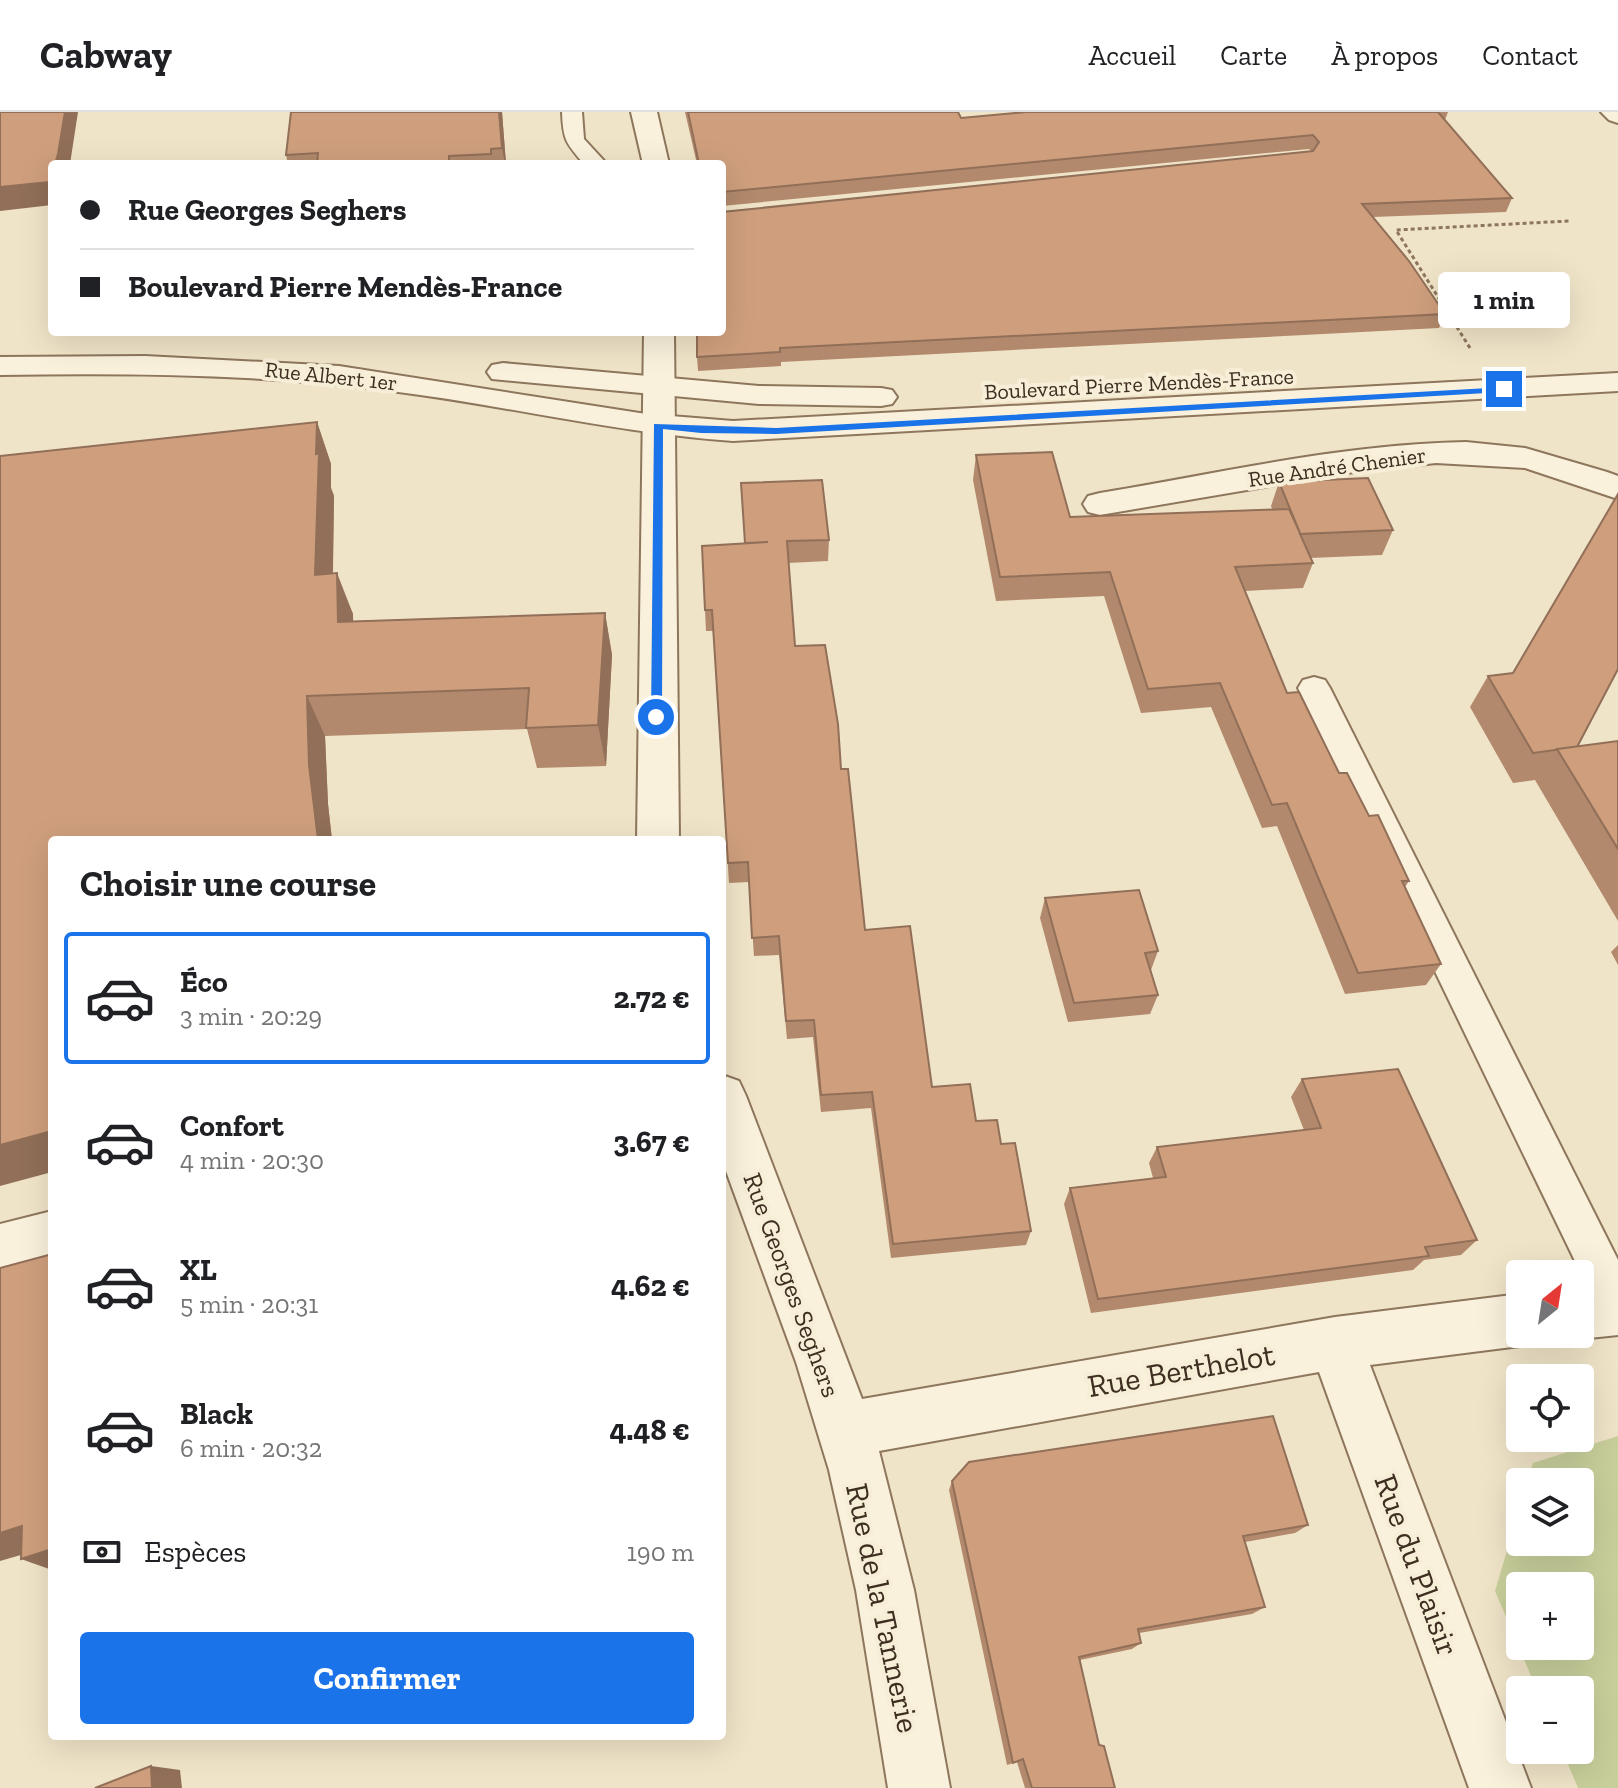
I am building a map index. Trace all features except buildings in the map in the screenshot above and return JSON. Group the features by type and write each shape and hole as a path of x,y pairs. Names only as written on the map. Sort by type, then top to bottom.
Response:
{"street":[{"path":"644,112 655,160"},
{"path":"658,836 659,336"},
{"name":"Rue Albert 1er","path":"0,346 135,344 269,349 659,387"},
{"name":"Boulevard Pierre Mendès-France","path":"659,387 789,396 871,397 1099,387 1587,354"},
{"name":"Rue Albert 1er","path":"0,366 174,365 303,372 386,381 658,426"},
{"name":"Boulevard Pierre Mendès-France","path":"658,426 776,431 1618,382"},
{"name":"Rue André Chenier","path":"1100,504 1355,461 1424,453 1522,458 1561,467 1618,488"},
{"name":"Rue Georges Seghers","path":"726,1107 844,1430"},
{"path":"0,1248 48,1236"},
{"path":"1594,1310 1618,1306"},
{"name":"Rue Berthelot","path":"844,1430 1335,1343 1506,1322"},
{"name":"Rue du Plaisir","path":"1335,1343 1500,1788"},
{"name":"Rue de la Tannerie","path":"844,1430 874,1538 919,1788"}],"lane":[{"path":"572,112 574,140 592,160"},
{"path":"1314,688 1618,1306"}],"path":[{"path":"1480,362 1396,230 1569,221"}],"green space":[{"path":"1618,1436 1618,1788 1578,1788 1568,1764 1594,1764 1594,1676 1531,1676 1524,1660 1594,1660 1594,1572 1506,1572 1506,1617 1495,1591 1506,1554 1594,1556 1594,1468 1531,1468 1533,1463 1568,1452 1594,1452 1594,1444"}],"route":[{"path":"656,717 658,426 776,431 1504,389"}]}
